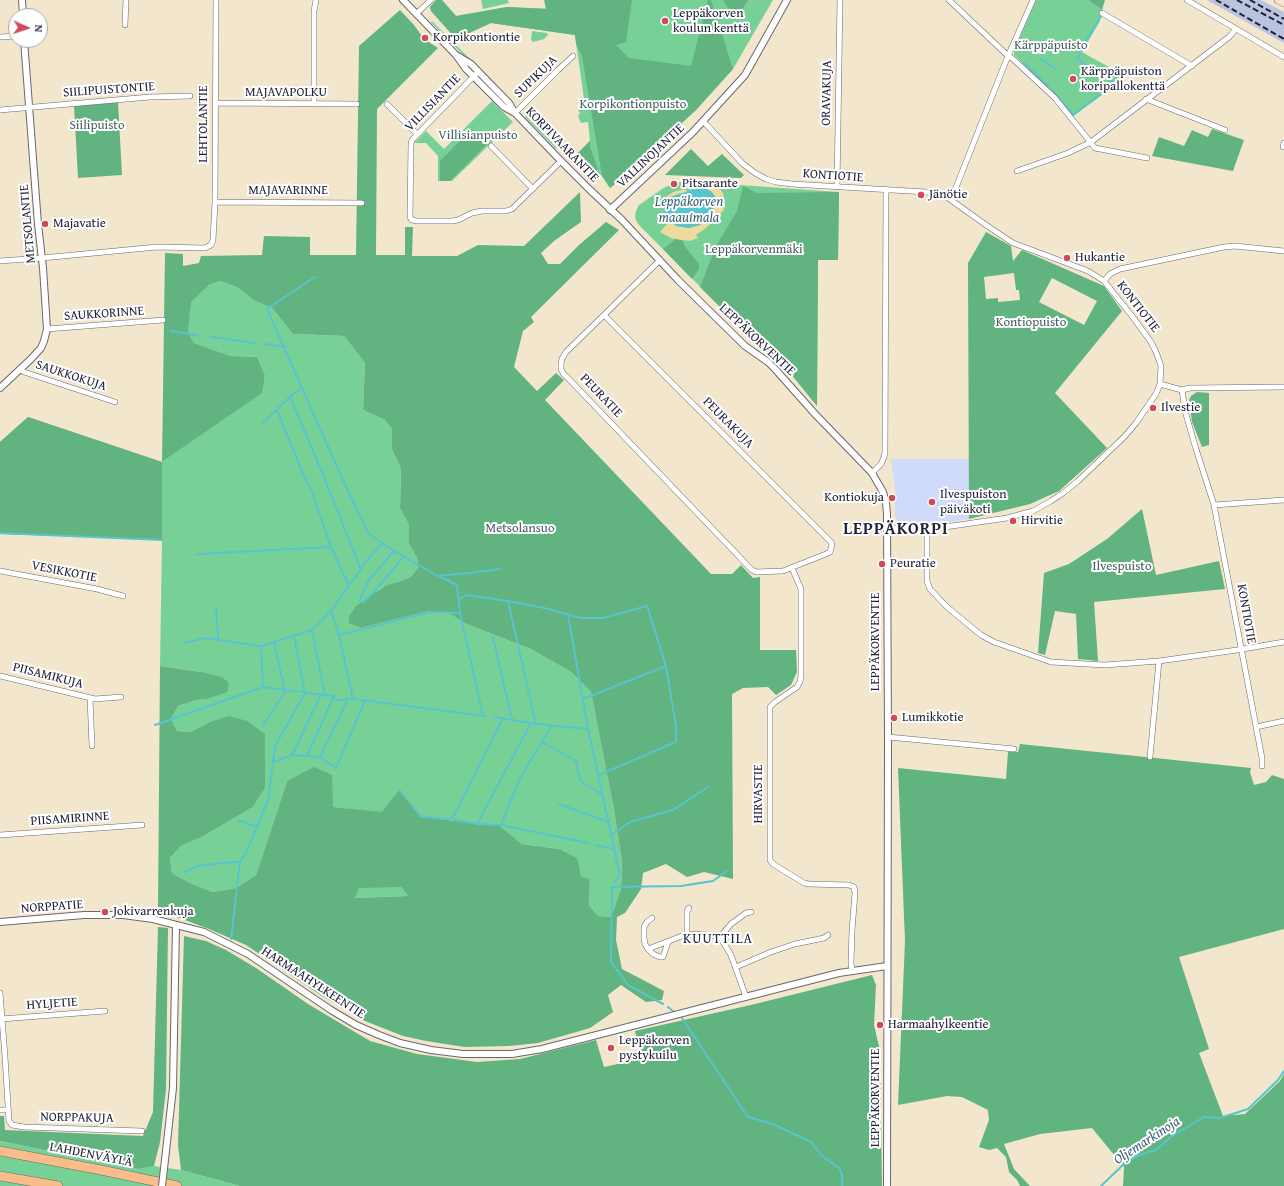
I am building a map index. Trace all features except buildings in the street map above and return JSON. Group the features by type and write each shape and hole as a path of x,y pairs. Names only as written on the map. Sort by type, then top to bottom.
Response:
{"highway":[{"name":"LAHDENVÄYLÄ","path":"0,1152 101,1170 177,1186"},
{"path":"0,1176 58,1186"}],"main road":[{"path":"1278,0 1284,3"}],"street":[{"path":"125,25 126,0"},
{"name":"LEHTOLANTIE","path":"42,258 158,247 193,248 211,245 213,240 216,104 216,0"},
{"path":"314,104 314,11 316,0"},
{"name":"KORPIVAARANTIE","path":"403,0 456,55 466,69 476,74 504,107 515,113 610,210"},
{"path":"416,14 431,0"},
{"name":"VALLINOJANTIE","path":"610,210 703,121 745,75 787,0"},
{"name":"ORAVAKUJA","path":"836,187 840,0"},
{"path":"949,0 1055,98 1091,142 1094,148 1147,158"},
{"path":"951,200 1008,56 1032,0"},
{"path":"1187,0 1284,57"},
{"path":"1102,13 1192,66"},
{"path":"1017,171 1068,153 1091,142 1146,99 1192,66 1229,37 1236,29"},
{"name":"METSOLANTIE","path":"0,388 41,348 47,329 25,48"},
{"name":"SUPIKUJA","path":"515,113 573,56"},
{"name":"VILLISIANTIE","path":"476,74 417,134 410,144 410,217 412,220 452,221 458,220 472,213 482,211 509,211 561,161"},
{"name":"SIILIPUISTONTIE","path":"0,110 150,97 190,96"},
{"path":"1146,99 1225,130"},
{"name":"MAJAVAPOLKU","path":"216,104 357,104"},
{"path":"387,104 417,134"},
{"name":"KONTIOTIE","path":"703,121 743,164 755,174 766,179 776,182 836,187 935,193 951,200 986,225 1014,242 1088,271 1104,281 1151,342 1161,366 1160,384"},
{"path":"491,146 533,189"},
{"path":"872,473 881,464 885,452 886,190"},
{"name":"MAJAVARINNE","path":"214,202 362,203"},
{"name":"LEPPÄKORVENTIE","path":"610,210 622,220 745,346 768,362 776,370 815,414 872,473 883,492 886,503 887,528 887,1186"},
{"path":"1104,281 1110,274 1120,269 1224,247 1235,246 1284,251"},
{"path":"0,261 42,258"},
{"name":"PEURATIE","path":"660,260 566,352 561,364 563,373 752,570 756,572 783,571 826,554 830,552 831,549"},
{"name":"PEURAKUJA","path":"604,315 831,542 831,549"},
{"name":"SAUKKORINNE","path":"47,329 163,320"},
{"name":"SAUKKOKUJA","path":"20,369 24,372 115,402"},
{"path":"887,528 938,528 1007,518 1033,511 1068,489 1125,436 1153,399 1160,384 1182,390 1190,388 1284,387"},
{"name":"KONTIOTIE","path":"1182,390 1185,411 1214,505 1262,758 1262,766"},
{"path":"1214,505 1284,500"},
{"path":"927,529 926,566 927,581 930,589 947,607 981,635 994,642 1051,662 1105,665 1159,661 1284,642"},
{"name":"HIRVASTIE","path":"792,568 801,589 801,676 797,687 770,707 770,860 773,864 804,883 849,885 854,887 852,971"},
{"name":"VESIKKOTIE","path":"0,571 97,589 123,596"},
{"path":"1150,757 1159,661"},
{"name":"PIISAMIKUJA","path":"0,676 90,698 121,698"},
{"name":"PIISAMIKUJA","path":"90,698 92,746"},
{"path":"1256,727 1284,721"},
{"path":"888,737 1014,750"},
{"name":"PIISAMIRINNE","path":"0,835 142,825"},
{"path":"687,934 687,911 689,908"},
{"path":"720,937 731,924 746,913 751,912"},
{"name":"NORPPATIE","path":"0,922 84,915 106,915 138,917 176,925"},
{"path":"652,918 644,927 645,944 648,949 653,954 663,957 668,942"},
{"path":"162,1186 173,1088 176,925"},
{"name":"HARMAAHYLKEENTIE","path":"176,925 204,932 248,954 356,1025 400,1043 431,1050 463,1054 512,1054 542,1049 839,973 887,966"},
{"path":"648,949 687,934 720,937 731,955 746,997"},
{"path":"736,967 794,944 824,938 828,935"},
{"path":"0,993 8,1110 0,1110"},
{"name":"HYLJETIE","path":"1,1019 105,1011"},
{"name":"NORPPAKUJA","path":"8,1110 9,1121 12,1125 24,1127 142,1130"}],"shaded area":[{"path":"1207,0 1261,0 1284,12 1284,43"},
{"name":"Ilvespuiston päiväkoti","path":"891,459 969,459 969,519 928,525 902,524 897,521 895,516 895,488"}],"green space":[{"name":"Korpikontionpuisto","path":"436,0 442,0 456,16 507,7 583,10 586,0 773,0 733,69 696,110 610,188 602,176 582,164 574,157 590,141 588,122 581,123 578,116 580,113 578,110 585,106 575,35 491,23 456,39 431,11 430,7"},
{"name":"Korpikontionpuisto","path":"436,0 442,0 456,16 507,7 546,9 544,0 632,0 626,42 616,45 629,58 691,66 708,0 711,0 733,69 696,110 610,188 602,176 582,56 576,44 575,35 491,23 456,39 431,11 430,7"},
{"path":"481,0 508,0 509,3 483,9"},
{"path":"723,0 748,0 736,20"},
{"name":"Kärppäpuisto","path":"1036,0 1088,0 1102,10 1100,21 1082,52 1125,76 1124,79 1072,117 1051,91 1014,55 1014,51"},
{"path":"1088,0 1105,0 1102,10"},
{"name":"Metsolansuo","path":"400,10 414,25 424,39 438,48 377,109 376,255 405,255 405,227 413,227 412,256 457,256 478,245 524,246 580,192 581,222 554,241 541,253 548,264 560,264 579,245 606,222 619,230 531,317 534,322 523,331 514,367 537,391 556,373 564,380 545,400 711,574 732,574 741,565 753,578 760,577 760,650 796,650 797,672 791,685 776,695 768,687 743,688 732,694 733,879 704,872 687,877 666,864 643,873 641,889 625,913 617,917 616,940 622,969 664,991 662,1000 646,1002 621,985 608,995 613,1012 590,1028 538,1043 509,1046 465,1047 426,1041 403,1036 365,1021 322,996 246,945 158,910 160,666 201,672 222,677 229,683 227,692 207,699 197,700 178,706 171,719 177,731 190,732 210,722 229,716 247,721 265,734 265,788 253,807 202,837 181,846 170,858 172,873 190,883 213,892 236,888 256,875 287,781 314,767 332,775 333,807 382,812 399,790 421,817 500,826 522,844 559,849 577,858 581,876 590,879 589,905 598,916 611,917 621,889 622,862 614,810 591,692 571,672 531,649 464,623 449,613 429,611 361,628 349,623 349,616 356,606 386,585 411,577 418,568 417,558 409,544 409,525 400,508 401,469 392,449 392,429 385,420 363,410 365,363 344,336 293,334 272,308 253,300 237,287 220,281 209,285 191,302 188,332 194,343 231,356 257,357 265,375 262,393 162,462 165,253 183,254 183,266 199,263 201,256 262,255 264,236 310,237 310,255 356,255 359,46","holes":["401,887 408,896 355,898 359,888"]},
{"path":"432,21 471,60 470,62 431,22"},
{"path":"532,31 547,33 548,35 544,39 533,42 531,40"},
{"name":"Villisianpuisto","path":"492,101 513,122 452,181 438,181 438,156 426,143 414,143 426,131 444,149"},
{"name":"Siilipuisto","path":"118,102 122,175 78,178 74,105"},
{"path":"526,116 557,148 556,149 525,117"},
{"path":"472,129 486,145 450,181 440,181 440,161"},
{"path":"1212,129 1244,140 1233,171 1152,156 1159,137 1184,146 1192,130 1208,137"},
{"path":"590,141 590,147 598,169 595,172 574,157"},
{"path":"691,149 708,166 722,154 744,175 741,178 665,175"},
{"name":"Leppäkorvenmäki","path":"683,181 839,192 838,260 818,260 817,406 787,369 763,350 638,224 635,218 639,205 665,187"},
{"name":"Leppäkorvenmäki","path":"743,186 757,193 839,192 838,260 818,260 817,406 787,369 763,350 700,287 715,248 737,211"},
{"name":"Kontiopuisto","path":"986,232 1011,246 1013,261 1022,250 1104,286 1122,311 1055,393 1107,448 1059,491 1030,504 969,519 968,263","holes":["1014,273 1016,290 1019,290 1020,300 998,302 998,298 986,299 984,277","1052,278 1097,301 1084,325 1039,302"]},
{"path":"676,239 682,240 686,248 699,264 699,269 692,279 663,249"},
{"path":"220,281 237,287 253,300 272,308 293,334 344,336 365,363 363,410 385,420 392,429 392,449 401,469 400,508 409,525 409,544 417,558 418,569 411,577 386,585 378,590 361,628 429,611 449,613 464,623 531,649 571,672 591,692 614,810 622,862 621,889 611,917 598,916 589,905 590,879 581,876 559,849 522,844 500,826 332,807 332,775 287,781 256,875 236,888 213,892 190,883 172,873 170,858 181,846 202,837 253,807 265,788 210,722 190,732 177,731 171,719 178,706 197,700 207,699 201,672 160,666 162,540 0,534 0,442 28,417 162,462 261,393 265,375 257,357 231,356 194,343 188,332 190,302 209,285"},
{"path":"1197,392 1209,393 1209,445 1202,447 1192,422 1189,400 1191,396"},
{"path":"28,417 162,462 162,539 0,534 0,442"},
{"name":"Ilvespuisto","path":"1142,509 1156,575 1219,561 1225,589 1094,602 1098,661 1078,659 1076,614 1055,611 1045,655 1038,653 1044,573 1069,564 1107,539"},
{"path":"1020,744 1251,768 1250,772 1254,785 1266,782 1272,775 1284,779 1284,929 1179,957 1209,1049 1199,1053 1223,1116 1245,1114 1280,1081 1284,1074 1284,1186 1123,1186 1124,1167 1092,1128 1040,1134 1004,1144 1014,1169 1030,1186 1020,1186 1017,1180 1009,1172 1006,1157 997,1148 989,1150 979,1147 989,1120 988,1110 962,1097 947,1096 898,1105 905,941 898,768 1006,779 1008,752 1018,752"},
{"path":"359,887 401,887 408,896 355,898"},
{"path":"158,927 168,928 166,1089 160,1142 154,1166 139,1169 0,1141 0,1116 4,1116 5,1130 143,1136 153,1112"},
{"path":"184,936 206,941 226,950 256,968 308,1004 370,1041 417,1054 477,1062 520,1059 596,1040 604,1067 641,1059 635,1031 755,1004 872,975 876,985 874,1025 880,1051 882,1186 240,1186 181,1170 178,1145"},
{"path":"0,1141 139,1169 154,1166 181,1170 240,1186 0,1186"}],"sand":[{"path":"704,187 715,187 721,190 723,193 725,206 723,211 706,228 696,235 698,238 690,241 682,240 671,238 660,232 671,222 676,226 689,228 700,225 707,218 715,206 707,189 701,189"},
{"path":"685,189 687,192 667,198 665,201 666,197 673,192"}],"water":[{"name":"Leppäkorven maauimala","path":"700,188 707,189 712,192 717,199 715,206 700,225 689,228 676,226 666,216 664,210 664,203 667,198"}],"waterway":[{"path":"1052,90 1073,115 1115,83 1077,59 1080,51 1101,16"},
{"path":"1041,59 1056,69"},
{"path":"1024,63 1048,86"},
{"path":"315,277 267,309 368,533 394,551 438,576 500,569"},
{"path":"171,331 197,335"},
{"path":"211,337 255,343"},
{"path":"265,344 285,347"},
{"path":"263,423 292,395 302,388"},
{"path":"290,397 361,570"},
{"path":"277,410 306,481 311,489 331,547 349,586"},
{"path":"0,533 162,540"},
{"path":"185,643 205,638 261,646 312,630 331,611 368,559 383,543"},
{"path":"197,554 331,547"},
{"path":"359,601 369,580 394,551"},
{"path":"363,603 403,557"},
{"path":"439,576 457,585 460,613 483,716"},
{"path":"459,600 466,595 508,601 549,609 580,618 603,618 647,606 666,666 676,726 676,742 599,775"},
{"path":"508,601 536,724"},
{"path":"216,606 218,640"},
{"path":"331,611 339,635 353,699"},
{"path":"339,635 430,612 460,613"},
{"path":"568,615 588,729 620,875 614,883"},
{"path":"312,630 325,696"},
{"path":"231,939 240,861 246,853 268,800 275,746 305,693 294,636"},
{"path":"493,638 512,719"},
{"path":"263,726 285,691 274,642"},
{"path":"261,646 263,687"},
{"path":"583,699 666,666"},
{"path":"155,725 263,687 334,696 337,700 353,699 486,716"},
{"path":"292,755 321,695"},
{"path":"307,756 334,696"},
{"path":"320,757 348,699"},
{"path":"273,762 292,755 320,757 336,768 365,701"},
{"path":"494,717 536,724 588,729"},
{"path":"452,819 503,718"},
{"path":"477,824 531,723"},
{"path":"501,825 520,778 552,725"},
{"path":"542,742 576,761 580,781 603,795"},
{"path":"611,835 630,822 673,810 708,787"},
{"path":"399,790 405,797"},
{"path":"410,803 421,817 452,819 477,824 501,825 588,843"},
{"path":"559,804 608,822"},
{"path":"238,820 257,827"},
{"path":"596,845 614,849"},
{"path":"185,872 198,866 240,861"},
{"path":"663,1004 628,985 611,962 612,887 681,886 713,881 727,871"},
{"path":"668,1007 674,1012"},
{"path":"682,1018 748,1117 773,1124 811,1142 822,1156 839,1168 842,1175 842,1186"},
{"name":"Oljemarkinoja","path":"1101,1186 1126,1162 1139,1155 1156,1150 1172,1136 1204,1117 1220,1118 1248,1109 1278,1080 1284,1071"}],"railway":[{"path":"1216,0 1284,39"},
{"path":"1237,0 1284,25"},
{"path":"1250,0 1284,19"}],"place":[{"name":"Leppäkorven koulun kenttä","path":"665,21"},
{"name":"Korpikontiontie","path":"425,38"},
{"name":"Kärppäpuiston koripallokenttä","path":"1073,79"},
{"name":"Pitsarante","path":"674,184"},
{"name":"Jänötie","path":"921,195"},
{"name":"Majavatie","path":"45,224"},
{"name":"Hukantie","path":"1067,258"},
{"name":"Ilvestie","path":"1153,408"},
{"name":"Kontiokuja","path":"892,498"},
{"name":"Ilvespuiston päiväkoti","path":"932,502"},
{"name":"Hirvitie","path":"1013,521"},
{"name":"Peuratie","path":"882,564"},
{"name":"Lumikkotie","path":"894,718"},
{"name":"Jokivarrenkuja","path":"105,912"},
{"name":"Harmaahylkeentie","path":"880,1025"},
{"name":"Leppäkorven pystykuilu","path":"611,1048"}],"district":[{"name":"LEPPÄKORPI","path":"896,530"},
{"name":"KUUTTILA","path":"718,939"}]}
